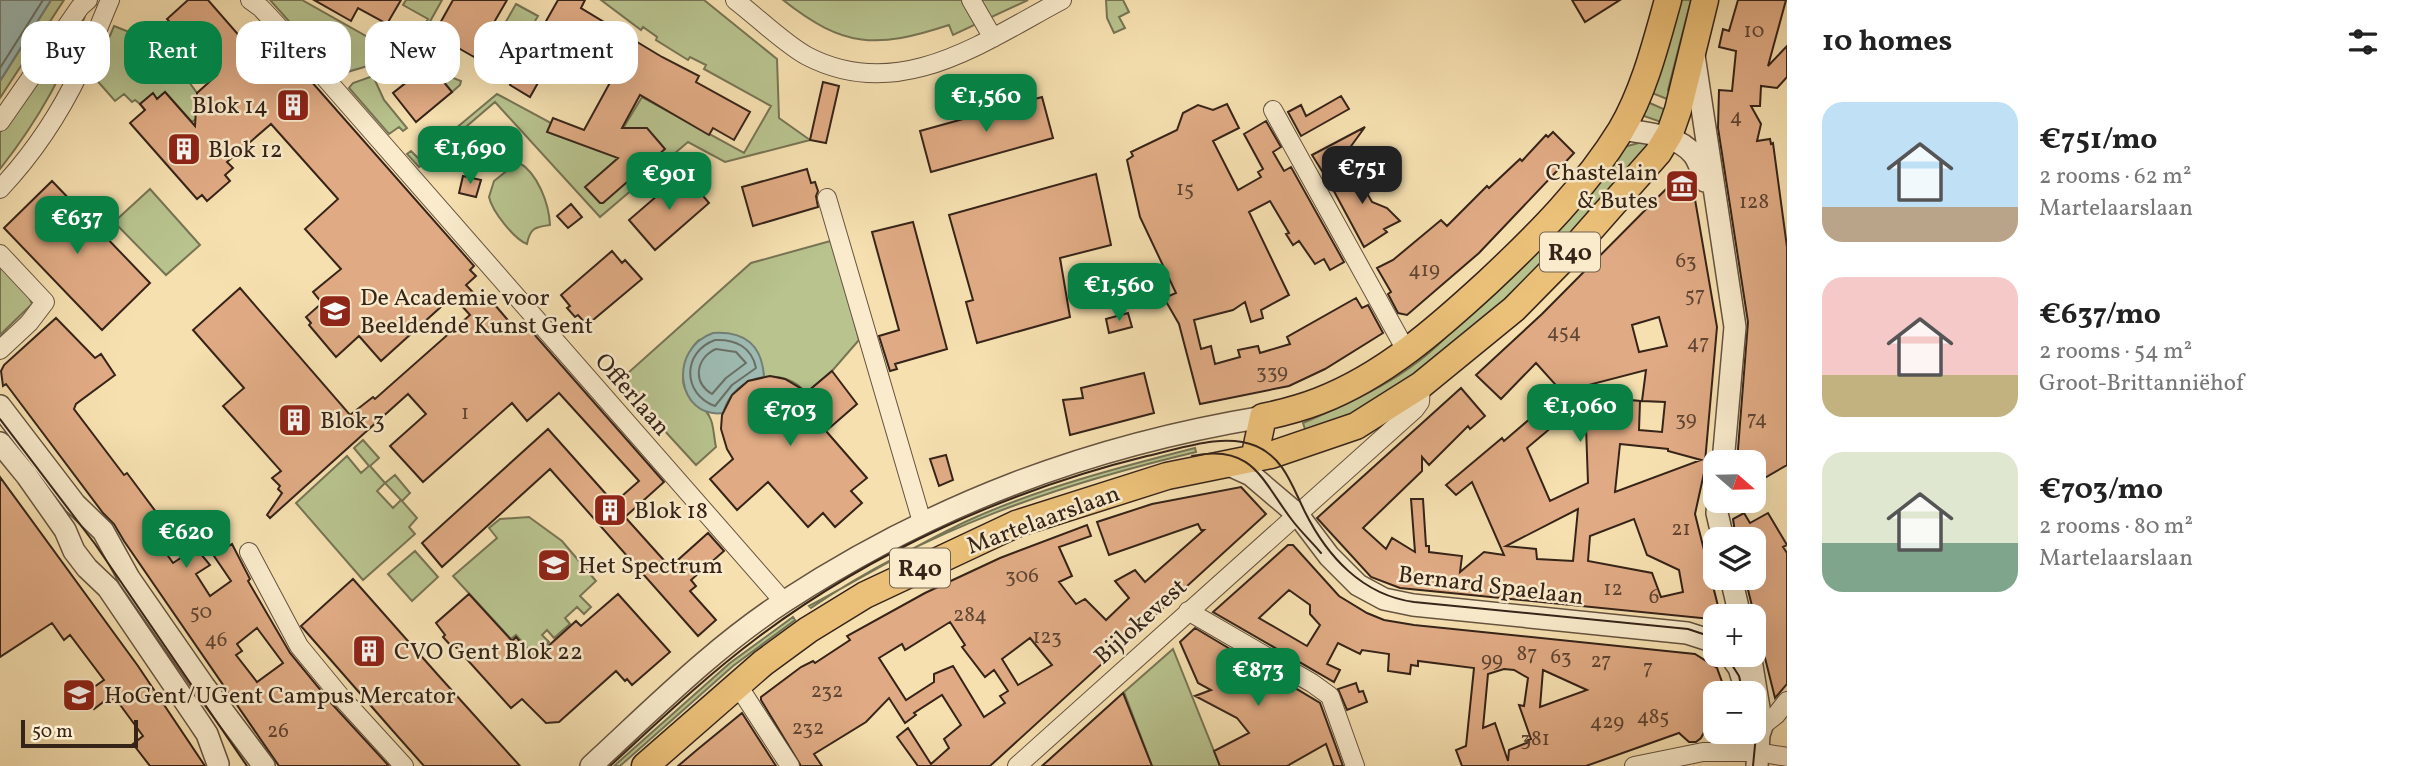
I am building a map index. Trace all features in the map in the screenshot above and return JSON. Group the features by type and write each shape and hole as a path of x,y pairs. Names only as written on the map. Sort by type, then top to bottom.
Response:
{"main road":[{"name":"R40","path":"1693,52 1705,0"},
{"name":"Martelaarslaan","path":"1263,417 1332,396 1407,352 1526,247 1584,180 1621,128 1654,50 1665,2"},
{"name":"Martelaarslaan","path":"645,766 737,684 808,630 865,595 1016,524 1167,476 1245,466 1356,426 1421,385 1514,309 1642,174 1668,137 1693,52"},
{"path":"1245,466 1263,417"}],"street":[{"path":"0,122 48,57 80,7 88,0"},
{"path":"0,189 29,155 59,108 79,72 110,0"},
{"name":"Offerlaan","path":"250,0 281,29 784,602"},
{"path":"735,0 806,56 844,71 874,74 921,68 962,54 1062,0"},
{"path":"971,0 992,38"},
{"path":"1693,52 1735,327 1724,450"},
{"path":"1273,110 1407,352"},
{"path":"1621,128 1668,137 1689,149 1696,157 1715,209"},
{"path":"827,198 922,522"},
{"path":"0,254 45,302 29,323 0,350"},
{"name":"Martelaarslaan","path":"1298,515 1415,410 1420,402 1421,385"},
{"path":"0,407 75,504 103,531 116,550 129,578 264,766"},
{"name":"Martelaarslaan","path":"591,766 677,686 784,602 858,556 922,522 1009,485 1085,457 1172,434 1263,417"},
{"path":"0,443 65,530 74,551 108,588 207,734 218,764"},
{"name":"Bernard Spaelaan","path":"1245,466 1298,515 1349,578 1364,589 1390,601 1424,607 1687,633 1703,638"},
{"name":"Bijlokevest","path":"1017,766 1298,515"},
{"path":"250,552 299,646 404,766"},
{"path":"1188,611 1330,696 1355,766"},
{"path":"737,684 790,766"},
{"path":"1766,728 1787,701"},
{"path":"207,734 228,718"},
{"path":"1634,766 1737,744"},
{"path":"1766,744 1787,757"}],"green space":[{"path":"51,0 64,0 50,21 38,21"},
{"path":"270,0 302,0 339,21 289,21"},
{"path":"406,0 442,0 430,21 403,5"},
{"path":"601,0 704,0 777,59 779,118 810,140 725,162 688,142 600,217 495,102 419,167 407,154 411,151 419,159 497,94 551,123 548,132 600,151 619,135 642,97 744,153 771,106 704,69 706,65 690,57 688,60 656,40 657,37 643,27 641,30 638,28 638,21 629,21"},
{"path":"783,0 1028,0 953,35 949,25 901,38 862,40 824,28"},
{"path":"1106,0 1123,0 1129,12 1119,17 1125,28 1114,33 1107,18"},
{"path":"1677,0 1691,0 1668,90 1672,101 1647,91"},
{"path":"516,4 538,16 535,21 506,21"},
{"path":"114,26 124,30 124,84 190,84 197,93 196,119 192,122 165,92 157,99 152,94 140,104 135,100 132,102 124,94 115,101 100,84 110,84 110,36"},
{"path":"351,28 365,36 365,67 351,71"},
{"path":"21,48 21,66 0,98 0,81"},
{"path":"365,79 365,84 377,84 384,100 407,128 403,131 399,127 389,134 349,88 353,83"},
{"path":"461,81 460,85 452,92 445,84 460,84"},
{"path":"33,84 55,84 26,133 0,169 0,128"},
{"path":"1643,100 1668,111 1664,123 1638,114"},
{"path":"1642,142 1652,144 1550,260 1429,369 1368,407 1307,435 1303,423 1388,382 1427,355 1624,147"},
{"path":"518,162 537,181 545,199 550,225 534,229 527,244 504,224 489,197 494,181"},
{"path":"150,189 200,245 166,275 114,222"},
{"path":"834,240 859,340 832,371 806,393 787,379 764,377 752,347 739,337 699,340 688,357 683,375 684,384 686,391 707,412 713,426 716,447 696,465 619,381 751,263"},
{"path":"0,266 29,297 32,304 0,335"},
{"path":"363,440 379,458 370,466 385,483 395,475 410,493 402,501 417,518 409,527 415,534 363,580 296,503 347,456 361,473 369,466 354,448","holes":["385,483 401,500 393,508 377,491"]},
{"path":"1195,448 1196,452 1095,479 996,512 907,552 965,522 1020,499 1108,471"},
{"path":"529,517 562,541 596,581 580,596 591,607 584,614 577,607 565,618 570,624 554,638 547,630 542,635 549,642 534,656 516,635 511,639 453,576 497,538 489,528 500,519"},
{"path":"415,551 438,577 412,601 388,574"},
{"path":"844,587 811,608 809,606 829,595"},
{"path":"793,617 795,620 733,666 620,766 614,766 730,663"},
{"path":"1173,649 1220,766 1152,766 1124,692"}],"water":[{"path":"0,0 51,0 38,21 21,21 21,48 0,81"},
{"path":"713,333 734,335 750,342 760,356 763,366 764,377 750,381 738,389 729,399 723,413 707,412 696,405 687,395 684,381 684,367 689,353 698,341"}],"building":[{"path":"188,0 208,0 236,32 236,84 314,84 474,266 470,270 476,276 466,285 483,303 489,298 518,332 526,325 664,482 625,517 670,567 708,533 724,551 691,580 696,586 690,591 716,620 698,636 550,469 442,567 422,543 548,429 614,503 639,481 559,393 527,421 512,403 423,482 390,446 426,414 408,394 270,518 267,515 282,493 278,489 280,486 272,478 281,471 223,406 244,388 193,330 240,288 350,415 373,397 375,399 470,315 453,296 381,361 359,336 336,357 309,325 311,323 306,317 322,303 313,292 341,269 305,229 338,199 271,124 227,162 233,168 225,175 230,181 207,201 202,195 197,199 130,123 145,110 140,104 153,93 157,99 165,92 195,126 197,93 207,84 222,84 222,21 167,19"},
{"path":"314,0 401,0 389,21 382,21 358,8 351,21"},
{"path":"453,0 507,0 495,21 474,21 474,57 460,49 460,21 441,21"},
{"path":"558,0 585,0 581,8 602,21 546,21"},
{"path":"1572,0 1620,0 1585,22"},
{"path":"1738,0 1786,0 1768,66 1787,46 1787,77 1777,88 1761,86 1760,106 1751,106 1761,124 1757,141 1770,139 1771,144 1773,143 1787,247 1787,465 1766,477 1766,450 1738,450 1748,322 1718,128 1719,90 1732,91 1736,51 1719,47 1723,29 1729,31"},
{"path":"638,42 699,76 696,82 750,112 734,140 713,128 709,135 640,95 622,128 647,128 665,149 603,203 585,187 618,158 547,132 553,118 584,130 609,84 638,84"},
{"path":"823,82 839,86 826,143 810,140"},
{"path":"404,84 445,84 452,92 416,122 393,93"},
{"path":"511,84 537,84 530,97"},
{"path":"1341,96 1349,109 1301,136 1288,112 1301,105 1306,116"},
{"path":"1042,97 1053,138 931,172 920,131"},
{"path":"1227,104 1239,128 1213,141 1238,190 1261,177 1258,172 1263,169 1244,134 1266,121 1281,147 1273,152 1284,171 1291,167 1344,262 1330,270 1324,259 1315,264 1299,241 1293,245 1270,201 1249,212 1289,295 1261,310 1263,318 1251,322 1245,302 1233,310 1194,320 1201,349 1211,346 1215,364 1240,357 1238,350 1258,346 1260,353 1290,344 1287,337 1356,298 1362,308 1368,305 1383,333 1325,369 1289,386 1200,404 1179,324 1164,298 1176,293 1140,217 1127,160 1133,156 1131,152 1177,130 1183,113 1198,105 1213,110"},
{"path":"1365,127 1327,179 1312,155"},
{"path":"1553,132 1574,153 1479,253 1407,315 1398,313 1388,294 1391,292 1377,268 1393,260 1441,220 1447,226 1487,186 1489,188 1520,159 1522,161 1546,135 1548,137"},
{"path":"1365,161 1371,172 1359,179 1372,202 1387,208 1400,221 1384,229 1387,232 1364,247 1329,182"},
{"path":"807,169 811,183 815,182 818,191 818,207 753,226 742,187"},
{"path":"1096,174 1111,245 1060,258 1070,317 977,343 966,302 973,300 949,215"},
{"path":"463,176 481,180 476,197 459,193"},
{"path":"680,176 691,186 693,184 709,203 655,250 629,220"},
{"path":"1679,176 1692,182 1717,327 1706,450 1703,450 1703,478 1695,514 1703,546 1703,590 1714,590 1718,604 1703,604 1703,618 1400,588 1371,577 1317,518 1461,388 1485,416 1470,429 1468,426 1429,465 1422,457 1422,471 1363,528 1386,549 1392,538 1415,552 1411,499 1423,499 1426,546 1429,546 1429,552 1462,556 1460,572 1484,552 1504,555 1472,482 1456,495 1446,485 1502,438 1504,441 1560,393 1640,401 1639,430 1662,432 1665,402 1642,401 1646,370 1562,392 1536,363 1501,399 1476,375 1542,314","holes":["1659,317 1667,346 1639,352 1632,325","1585,399 1588,483 1550,501 1527,448","1620,444 1668,449 1701,460 1615,492","1578,509 1573,561 1537,559 1536,549 1506,546","1634,519 1647,555 1679,570 1683,592 1661,597 1652,573 1588,561 1590,536"]},
{"path":"52,181 150,283 102,330 4,228"},
{"path":"571,204 582,217 568,228 557,216"},
{"path":"913,222 947,349 895,364 897,369 890,371 879,336 899,330 872,232"},
{"path":"612,251 622,263 625,260 642,279 587,325 567,308 570,306 561,295"},
{"path":"1128,313 1132,327 1109,333 1106,319"},
{"path":"56,318 95,358 101,354 115,375 76,404 74,409 162,520 149,529 173,563 196,548 210,565 196,574 210,596 231,581 214,556 232,544 250,579 248,581 290,653 389,766 279,766 114,524 6,384 3,386 1,371 4,365","holes":["257,628 283,663 257,682 236,655 242,651 237,644"]},
{"path":"832,371 857,404 826,431 867,478 851,491 862,503 835,527 823,513 808,527 768,482 737,510 710,479 733,459 721,429 722,415 732,395 748,381 770,376 785,379 807,392"},
{"path":"1144,373 1154,413 1070,435 1063,400 1083,398 1081,388"},
{"path":"946,455 953,480 939,486 930,459"},
{"path":"0,477 138,666 205,766 150,766 133,744 143,736 118,702 115,704 110,697 94,709 84,694 104,680 70,635 64,640 52,623 0,657"},
{"path":"1241,487 1266,514 990,766 918,766 897,737 908,728 931,764 949,748 944,739 961,725 942,695 914,713 916,715 905,723 889,698 866,722 814,754 822,766 801,766 761,697 801,667 813,661 815,663 850,640 847,636 925,593 1000,558 1087,525 1091,536 1059,547 1072,576 1059,582 1076,604 1085,599 1106,620 1129,598 1115,581 1135,570 1145,582 1204,530 1201,530 1198,524 1109,555 1097,522 1152,504","holes":["950,622 965,645 962,647 985,677 994,670 1008,691 1000,696 1005,703 984,717 953,666 934,674 934,682 906,700 879,658 902,644 905,650","1030,638 1052,665 1018,685 1002,659"]},
{"path":"1744,513 1750,523 1768,513 1787,545 1783,547 1787,553 1787,684 1775,698 1766,662 1766,604 1752,604 1748,590 1766,590 1766,527 1734,527 1733,519"},
{"path":"1288,545 1293,545 1339,596 1384,620 1695,654 1703,659 1703,667 1717,668 1722,681 1703,681 1703,734 1696,742 1689,742 1679,733 1586,766 1462,766 1456,750 1466,746 1474,668 1418,661 1418,666 1411,665 1410,674 1388,671 1389,654 1362,650 1360,654 1338,643 1327,664 1340,670 1334,682 1213,612","holes":["1289,590 1310,605 1310,614 1320,625 1307,646 1259,618","1504,669 1514,670 1528,678 1524,706 1519,705 1531,739 1509,750 1508,761 1495,723 1483,728 1488,674","1543,670 1587,690 1540,707"]},
{"name":"CVO Gent Blok 22","path":"353,579 520,766 424,766 301,626"},
{"name":"Het Spectrum","path":"469,594 512,641 516,637 535,658 576,621 581,626 618,594 670,652 632,685 616,671 559,722 546,723 522,699 511,708 454,645 452,647 443,637 445,635 436,623"},
{"path":"1195,628 1320,703 1343,766 1334,766 1326,744 1287,766 1220,766 1214,751 1249,733 1237,718 1195,696 1211,690 1198,683 1180,642"},
{"path":"1356,683 1367,702 1347,710 1338,689"},
{"path":"1123,693 1152,766 1042,766 1062,748"},
{"path":"742,713 776,766 678,766 698,749"}],"tram line":[{"path":"0,419 95,544 247,766"},
{"path":"610,766 700,684 757,638 847,578 894,552 993,506 1044,487 1147,456 1216,441 1243,442 1266,451 1274,458 1286,474 1314,528 1335,558 1362,582 1395,598 1688,629 1703,634"},
{"path":"1192,456 1213,453 1229,455 1254,468 1295,524 1321,553"},
{"path":"1733,667 1740,681"},
{"path":"1753,766 1755,744"}],"place":[{"name":"Blok 14","path":"293,105"},
{"name":"Blok 12","path":"184,149"},
{"name":"Chastelain & Butes","path":"1682,186"},
{"name":"De Academie voor Beeldende Kunst Gent","path":"335,311"},
{"name":"Blok 3","path":"295,420"},
{"name":"Blok 18","path":"610,510"},
{"name":"Het Spectrum","path":"554,565"},
{"name":"CVO Gent Blok 22","path":"369,651"},
{"name":"HoGent/UGent Campus Mercator","path":"79,695"}]}
